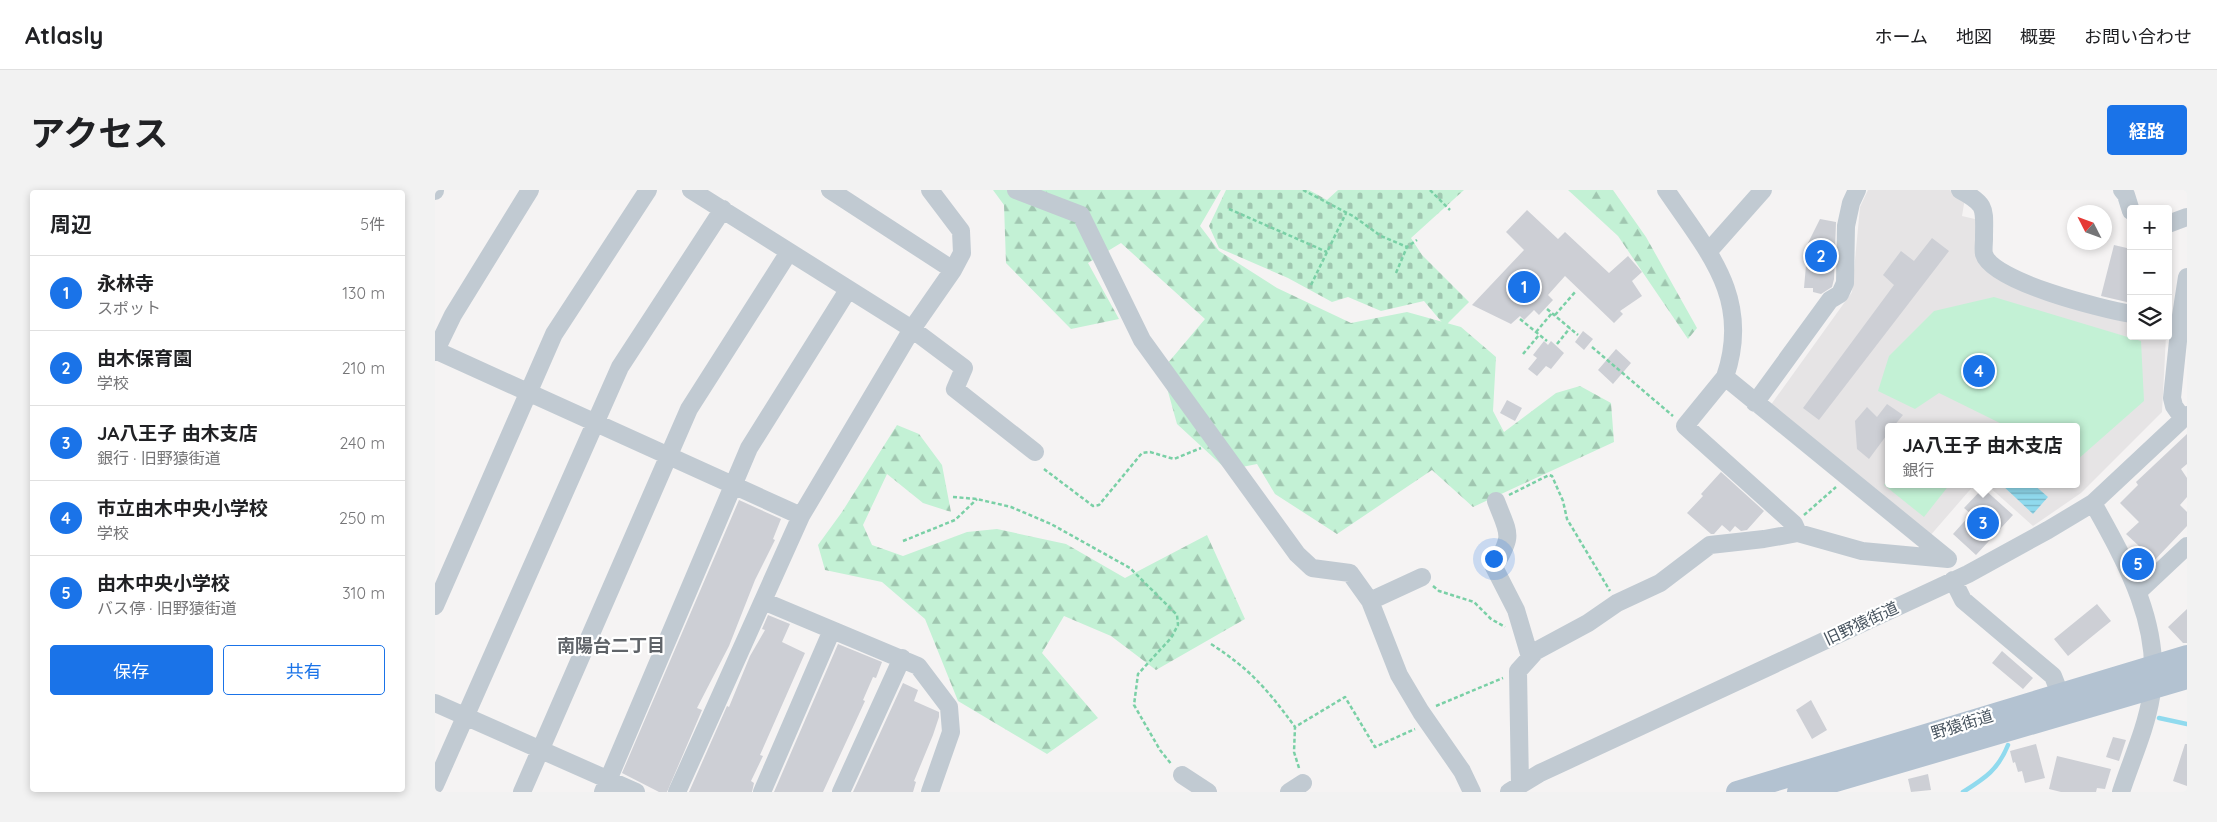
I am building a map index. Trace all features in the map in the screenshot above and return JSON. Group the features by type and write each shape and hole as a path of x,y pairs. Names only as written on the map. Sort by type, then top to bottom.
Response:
{"main road":[{"name":"野猿街道","path":"1737,792 2187,656"},
{"name":"野猿街道","path":"1798,792 2187,678"}],"street":[{"path":"530,190 453,315 435,351 801,516"},
{"path":"435,606 554,334 648,190"},
{"path":"691,190 913,329 964,368 955,390 1035,452"},
{"path":"830,190 953,270"},
{"path":"677,792 801,516 913,329 953,270 962,253 961,231 930,190"},
{"path":"1016,190 1081,215 1143,340 1297,554 1312,568 1350,573 1370,601 1399,675 1425,718 1462,771 1472,792"},
{"path":"1666,190 1708,252 1731,302 1734,324 1732,357 1725,377 1685,426 1796,528 1862,551 1948,559"},
{"path":"1708,252 1763,190"},
{"path":"1755,403 1830,300 1840,294 1843,288 1845,283 1846,226 1851,203 1857,190"},
{"path":"1960,190 1979,200 1985,214 1984,255 1993,268 2009,277 2071,300 2102,309 2127,313"},
{"path":"2122,190 2126,194 2129,205"},
{"path":"435,785 620,367 723,209"},
{"path":"2172,223 2187,217"},
{"path":"522,792 689,409 789,252"},
{"path":"2185,417 2174,406 2172,398 2174,321 2187,277"},
{"path":"605,786 749,448 848,290"},
{"path":"1725,377 1948,559 1960,577 1963,600 2053,676 2060,694"},
{"name":"旧野猿街道","path":"1515,788 1583,753 1960,577 2093,503 2185,417"},
{"path":"1496,501 1509,536 1505,550 1495,568 1516,610 1530,656"},
{"path":"2093,503 2138,592 2152,650 2152,688 2141,732 2121,792"},
{"path":"1515,788 1518,671 1530,656 1617,604 1660,583 1710,545 1764,539 1796,528"},
{"path":"2138,592 2187,546"},
{"path":"1370,601 1422,577"},
{"path":"763,601 918,666 949,707 951,732 930,792"},
{"path":"762,792 832,630"},
{"path":"841,792 902,658"},
{"path":"435,703 541,750 605,786 635,792"},
{"path":"1182,775 1208,792"}],"path":[{"path":"1303,190 1346,213 1381,236 1407,247"},
{"path":"1430,190 1450,210"},
{"path":"1229,208 1327,252"},
{"path":"1311,285 1346,213"},
{"path":"1396,273 1407,247 1417,240"},
{"path":"1555,315 1576,291"},
{"path":"1547,309 1578,335"},
{"path":"1536,332 1552,313"},
{"path":"1520,319 1547,341"},
{"path":"1557,344 1570,328"},
{"path":"1523,354 1539,335"},
{"path":"1592,347 1685,426"},
{"path":"1045,469 1093,506 1099,505 1142,453 1150,452 1174,459 1217,442"},
{"path":"1496,501 1549,475 1552,476 1563,502 1567,519 1617,604"},
{"path":"1796,528 1846,477"},
{"path":"953,497 1011,507 1051,524 1130,568 1177,615 1178,625 1171,638 1138,674 1134,705 1160,750 1182,775"},
{"path":"903,541 955,520 977,500"},
{"path":"1422,577 1439,591 1474,602 1491,619 1524,639"},
{"path":"1211,644 1250,672 1275,699 1295,727 1294,752"},
{"path":"1295,727 1345,697 1375,747 1425,718 1518,671"}],"shaded area":[{"path":"1868,190 1950,190 1965,198 1962,216 1979,220 1976,253 2127,318 2127,340 2166,340 2162,412 2081,493 2033,526 1990,488 2080,488 2080,423 1885,423 1885,488 1972,488 1929,537 1770,406 1852,292 1860,207"}],"green space":[{"path":"993,190 1221,190 1200,226 1219,251 1277,288 1351,323 1407,312 1461,327 1496,357 1493,411 1504,432 1556,393 1580,386 1611,403 1614,442 1473,507 1432,470 1337,534 1275,494 1257,464 1227,470 1177,424 1162,370 1205,319 1121,243 1088,263 1119,319 1071,329 1006,263 1004,205"},
{"path":"1226,190 1309,190 1327,200 1338,190 1464,190 1411,238 1422,255 1469,302 1445,326 1424,301 1381,311 1348,297 1332,302 1288,278 1219,248 1209,226"},
{"path":"1568,190 1613,190 1646,237 1697,328 1688,339 1618,236"},
{"path":"1994,297 2127,337 2127,340 2141,341 2144,401 2080,457 2080,423 2000,423 1939,393 1915,409 1878,391 1889,356 1934,311"},
{"path":"897,425 919,434 942,465 951,512 923,503 887,474 863,525 872,545 903,556 967,532 997,529 1066,544 1125,578 1207,535 1245,619 1156,670 1111,636 1064,616 1042,653 1098,718 1047,754 958,701 925,619 882,582 825,570 818,545 842,512"},
{"path":"1888,488 1947,488 1924,517"}],"water":[{"path":"2005,488 2038,488 2048,497 2033,514"}],"building":[{"path":"1527,210 1558,239 1565,232 1609,273 1628,256 1642,272 1632,281 1642,296 1620,311 1623,314 1614,323 1565,276 1548,295 1553,300 1539,315 1534,310 1524,320 1520,316 1511,324 1472,305 1524,250 1506,232"},
{"path":"1820,219 1836,222 1834,279 1832,287 1821,294 1813,292 1813,288 1804,288 1808,243"},
{"path":"1932,238 1949,251 1819,420 1803,408 1894,285 1883,275 1901,251 1914,261"},
{"path":"2114,245 2127,248 2127,302 2101,296"},
{"path":"1583,331 1593,339 1584,350 1575,342"},
{"path":"1544,341 1548,345 1551,341 1564,353 1551,369 1546,366 1537,376 1528,369 1537,358 1533,355"},
{"path":"1616,349 1631,363 1613,384 1598,370"},
{"path":"1507,400 1522,408 1515,421 1500,413"},
{"path":"1887,404 1903,415 1896,423 1885,423 1885,437 1869,459 1857,449 1855,421 1867,407 1877,417"},
{"path":"2187,434 2187,464 2181,469 2187,478 2187,497 2180,505 2187,512 2187,526 2150,565 2135,550 2139,546 2126,534 2139,522 2120,503 2138,485 2136,482"},
{"path":"1721,472 1764,511 1747,530 1741,531 1735,526 1730,532 1722,525 1714,534 1711,534 1687,513"},
{"path":"1983,488 2013,515 1976,555 1953,534 1971,514 1964,508"},
{"path":"739,500 781,519 773,539 775,540 755,580 729,646 697,708 702,710 667,792 659,792 622,773"},
{"path":"2097,604 2111,621 2068,656 2054,639"},
{"path":"2187,609 2187,643 2183,643 2168,627"},
{"path":"768,615 790,624 782,642 805,653 760,755 763,756 751,781 754,783 752,792 689,792 727,706 729,707 750,656 765,630 762,629"},
{"path":"838,644 882,662 876,678 873,677 863,700 865,701 823,792 774,792"},
{"path":"2002,651 2033,678 2023,689 1992,663"},
{"path":"903,683 918,690 914,701 939,712 933,735 914,781 916,782 913,792 853,792"},
{"path":"1811,700 1827,730 1812,739 1796,710"},
{"path":"2113,737 2126,740 2119,761 2106,757"},
{"path":"2036,744 2045,778 2025,783 2022,771 2018,772 2015,762 2013,763 2010,751"},
{"path":"2185,744 2187,744 2187,786 2173,781"},
{"path":"2057,756 2111,769 2105,789 2097,788 2096,792 2061,792 2049,789"},
{"path":"1928,774 1931,790 1911,792 1908,779"}],"waterway":[{"path":"2159,718 2187,724"},
{"path":"1963,792 1990,773 2000,761 2008,745"}],"place":[{"name":"由木保育園","path":"1821,256"},
{"name":"永林寺","path":"1524,287"},
{"name":"市立由木中央小学校","path":"1979,371"},
{"name":"JA八王子 由木支店","path":"1983,523"},
{"name":"由木中央小学校","path":"2138,564"}],"district":[{"name":"南陽台二丁目","path":"611,645"}]}
